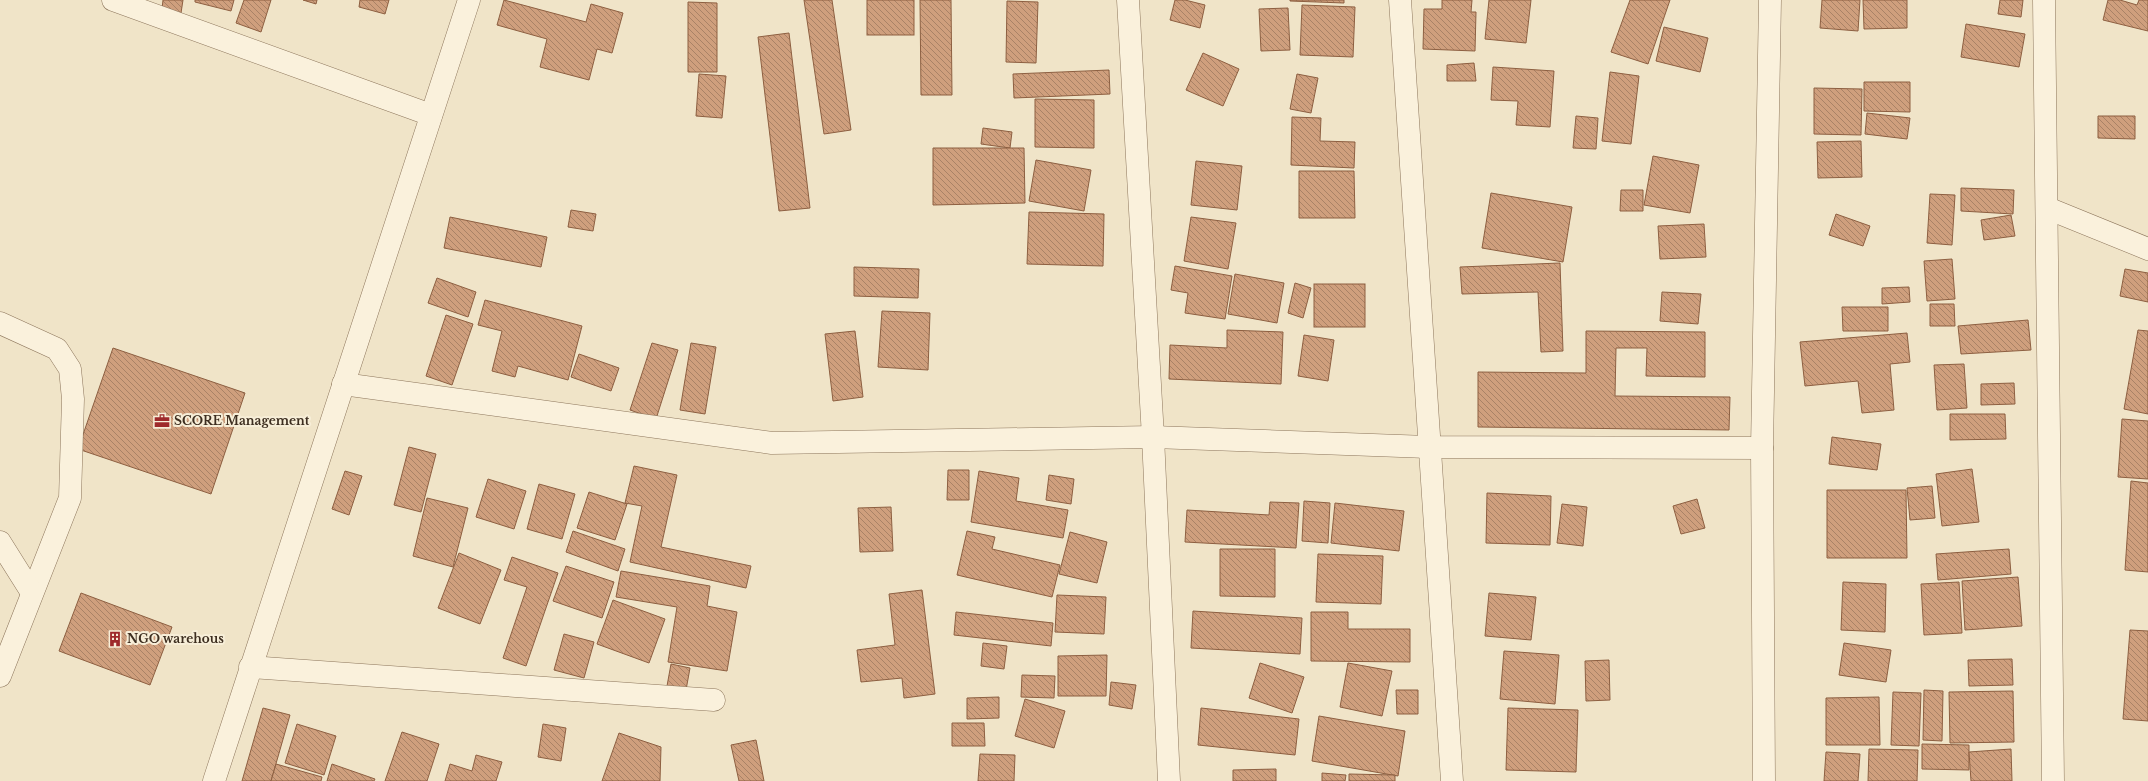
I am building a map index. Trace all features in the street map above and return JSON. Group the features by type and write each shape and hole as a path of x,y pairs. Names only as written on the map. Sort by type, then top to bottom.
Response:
{"street":[{"path":"113,0 431,115"},
{"path":"214,781 469,0"},
{"path":"1128,0 1153,437 1168,781"},
{"path":"1400,0 1428,447 1452,781"},
{"path":"1764,781 1762,448 1770,0"},
{"path":"2044,0 2053,781"},
{"path":"2047,208 2148,249"},
{"path":"0,323 57,349 70,369 73,399 70,498 0,676"},
{"path":"343,384 772,443 1153,437 1428,447 1762,448"},
{"path":"0,542 32,593"},
{"path":"250,667 714,700"}],"building":[{"path":"163,0 183,0 181,13 162,9"},
{"path":"195,0 234,0 231,11 195,2"},
{"path":"244,0 271,0 261,32 236,23"},
{"path":"303,0 317,0 316,4"},
{"path":"360,0 389,0 385,14 359,7"},
{"path":"504,0 586,22 591,4 623,13 612,53 597,49 589,80 540,67 547,39 497,25"},
{"path":"804,0 832,0 851,130 824,134"},
{"path":"867,0 914,0 914,35 867,35"},
{"path":"920,0 951,0 952,95 921,95"},
{"path":"1175,0 1185,0 1205,5 1200,28 1170,20"},
{"path":"1344,0 1344,3 1290,1"},
{"path":"1442,0 1472,0 1471,12 1476,12 1475,51 1423,49 1424,9 1442,9"},
{"path":"1489,0 1531,0 1526,43 1485,39"},
{"path":"1630,0 1670,0 1648,64 1611,52"},
{"path":"1822,0 1860,0 1858,31 1820,28"},
{"path":"1863,0 1907,0 1907,28 1864,29"},
{"path":"2000,0 2023,0 2021,17 1998,14"},
{"path":"2108,0 2120,0 2137,5 2139,0 2148,0 2148,31 2103,20"},
{"path":"1007,1 1038,2 1036,63 1006,62"},
{"path":"688,2 717,3 717,72 688,72"},
{"path":"1302,5 1355,7 1353,57 1300,55"},
{"path":"1288,8 1290,50 1261,51 1259,9"},
{"path":"1966,24 2025,34 2019,67 1961,57"},
{"path":"1664,27 1708,38 1700,72 1656,61"},
{"path":"789,33 810,208 779,211 758,37"},
{"path":"1203,53 1239,69 1223,106 1186,90"},
{"path":"1474,63 1476,81 1447,81 1447,65"},
{"path":"1493,67 1554,71 1550,127 1516,125 1518,101 1491,100"},
{"path":"1109,70 1110,94 1014,98 1013,74"},
{"path":"1610,72 1639,76 1631,144 1602,141"},
{"path":"699,74 726,76 722,118 696,116"},
{"path":"1297,74 1318,78 1311,113 1290,109"},
{"path":"1864,82 1910,82 1910,112 1864,111"},
{"path":"1814,88 1862,89 1861,135 1814,134"},
{"path":"1035,99 1094,100 1094,148 1035,147"},
{"path":"1867,113 1910,118 1907,139 1865,134"},
{"path":"1576,116 1598,118 1596,149 1573,148"},
{"path":"2098,116 2135,116 2135,139 2098,138"},
{"path":"1292,117 1321,118 1320,141 1355,142 1354,168 1291,165"},
{"path":"983,128 1012,132 1010,148 981,144"},
{"path":"1861,141 1862,177 1818,178 1817,142"},
{"path":"933,148 1024,148 1025,203 933,205"},
{"path":"1653,156 1699,165 1690,213 1644,205"},
{"path":"1036,160 1091,170 1084,211 1029,201"},
{"path":"1196,161 1242,166 1237,210 1191,205"},
{"path":"1299,171 1354,171 1355,218 1299,218"},
{"path":"1961,188 2014,190 2013,214 1961,211"},
{"path":"1621,190 1643,190 1643,211 1620,211"},
{"path":"1491,193 1572,207 1563,262 1482,248"},
{"path":"1930,194 1955,195 1952,245 1927,243"},
{"path":"571,210 596,214 593,231 568,227"},
{"path":"1029,212 1104,214 1103,266 1027,264"},
{"path":"1836,214 1870,226 1863,246 1829,235"},
{"path":"2011,215 2015,236 1984,240 1981,220"},
{"path":"450,217 547,237 541,267 444,248"},
{"path":"1191,217 1236,223 1228,269 1184,261"},
{"path":"1704,224 1706,257 1660,259 1658,226"},
{"path":"1952,259 1955,299 1927,301 1924,261"},
{"path":"1560,263 1563,351 1541,352 1538,292 1462,294 1460,267"},
{"path":"1175,266 1232,276 1225,319 1185,313 1188,293 1171,290"},
{"path":"854,267 919,269 918,298 854,296"},
{"path":"2125,269 2148,273 2148,302 2120,296"},
{"path":"1235,274 1284,283 1277,323 1228,314"},
{"path":"437,278 476,292 468,317 428,303"},
{"path":"1295,283 1311,288 1303,318 1288,313"},
{"path":"1314,284 1365,284 1365,327 1314,327"},
{"path":"1909,287 1910,302 1882,304 1882,288"},
{"path":"1662,292 1701,294 1698,324 1660,321"},
{"path":"485,300 582,326 568,380 518,366 515,377 492,371 502,331 478,325"},
{"path":"1930,304 1954,304 1955,326 1930,326"},
{"path":"1842,307 1888,307 1888,331 1843,331"},
{"path":"882,311 930,313 928,370 878,367"},
{"path":"446,315 473,324 452,385 426,376"},
{"path":"2028,320 2031,350 1961,354 1958,326"},
{"path":"1227,330 1283,332 1281,384 1169,379 1170,345 1227,348"},
{"path":"2138,330 2148,331 2148,414 2124,409"},
{"path":"855,331 863,397 833,401 825,334"},
{"path":"1586,331 1705,332 1705,377 1646,376 1647,348 1616,348 1615,396 1730,397 1729,430 1478,427 1478,372 1586,373"},
{"path":"1907,333 1910,362 1890,364 1894,410 1862,413 1858,381 1805,386 1800,342"},
{"path":"1304,335 1334,340 1328,381 1298,376"},
{"path":"652,343 678,350 656,419 630,410"},
{"path":"691,343 716,347 705,414 680,410"},
{"name":"SCORE Management","path":"113,348 245,393 211,494 78,449"},
{"path":"579,354 619,368 611,391 571,377"},
{"path":"1964,364 1967,408 1937,410 1934,365"},
{"path":"2014,383 2015,404 1981,405 1981,384"},
{"path":"1950,414 2005,414 2006,439 1950,440"},
{"path":"2122,419 2148,421 2148,479 2118,477"},
{"path":"1832,437 1881,444 1877,470 1829,464"},
{"path":"409,447 436,454 421,512 394,505"},
{"path":"634,466 677,475 661,547 751,566 746,588 630,562 642,506 625,503"},
{"path":"1972,469 1979,522 1942,526 1936,474"},
{"path":"948,470 969,470 969,500 947,500"},
{"path":"345,471 362,476 349,515 332,509"},
{"path":"979,471 1019,478 1016,501 1068,510 1063,538 971,522"},
{"path":"1049,475 1074,479 1071,504 1046,500"},
{"path":"488,479 526,491 514,529 476,517"},
{"path":"2131,481 2148,483 2148,572 2125,570"},
{"path":"539,484 575,494 562,539 527,529"},
{"path":"1932,486 1935,518 1910,520 1907,488"},
{"path":"1827,490 1906,490 1907,558 1827,558"},
{"path":"589,492 627,504 615,540 577,528"},
{"path":"1487,493 1551,496 1550,545 1486,543"},
{"path":"427,498 468,508 453,567 413,556"},
{"path":"1697,499 1705,528 1681,534 1673,506"},
{"path":"1304,501 1330,503 1328,543 1302,541"},
{"path":"1270,502 1299,503 1296,548 1185,542 1187,510 1269,515"},
{"path":"1335,503 1404,511 1399,551 1331,543"},
{"path":"1562,504 1587,507 1583,546 1557,543"},
{"path":"891,507 893,551 860,552 858,508"},
{"path":"573,531 625,549 618,571 566,552"},
{"path":"967,531 995,537 992,549 1060,565 1052,597 957,575"},
{"path":"1070,532 1107,542 1097,583 1059,574"},
{"path":"1220,549 1275,549 1275,597 1220,596"},
{"path":"2009,549 2011,574 1938,580 1936,554"},
{"path":"459,553 501,570 480,624 438,608"},
{"path":"1318,554 1383,556 1381,604 1316,602"},
{"path":"512,557 558,573 526,666 503,658 527,587 504,580"},
{"path":"566,566 614,582 602,618 553,601"},
{"path":"621,571 710,586 707,606 737,612 727,671 668,662 677,607 616,597"},
{"path":"2018,577 2022,626 1965,630 1962,581"},
{"path":"1843,582 1886,584 1885,632 1841,630"},
{"path":"1959,582 1962,633 1924,635 1921,584"},
{"path":"922,590 935,694 904,698 902,678 861,682 857,650 895,645 889,594"},
{"name":"NGO warehous","path":"81,593 172,627 150,685 59,651"},
{"path":"1489,593 1536,597 1531,640 1485,636"},
{"path":"1057,595 1106,597 1104,634 1055,632"},
{"path":"613,600 665,619 649,663 597,644"},
{"path":"1193,611 1302,618 1300,654 1191,648"},
{"path":"956,612 1053,623 1051,646 954,635"},
{"path":"1311,612 1348,612 1348,629 1410,629 1410,662 1311,661"},
{"path":"2130,630 2148,631 2148,721 2123,719"},
{"path":"564,634 594,642 584,678 554,670"},
{"path":"983,643 1007,646 1004,669 981,666"},
{"path":"1844,643 1891,650 1886,682 1839,675"},
{"path":"1504,651 1559,655 1555,704 1500,699"},
{"path":"1107,655 1106,696 1058,696 1058,656"},
{"path":"2012,659 2013,685 1969,686 1968,660"},
{"path":"1609,660 1610,700 1586,701 1585,661"},
{"path":"1260,663 1304,677 1292,713 1249,698"},
{"path":"1348,663 1392,671 1382,716 1340,707"},
{"path":"671,664 690,668 686,690 667,686"},
{"path":"1022,675 1055,676 1054,698 1021,697"},
{"path":"1111,682 1136,685 1132,709 1109,705"},
{"path":"1396,690 1418,690 1418,714 1397,714"},
{"path":"1924,690 1943,691 1942,741 1923,740"},
{"path":"2013,691 2014,742 1950,743 1949,692"},
{"path":"1893,692 1921,693 1919,746 1891,745"},
{"path":"999,697 999,718 967,719 967,698"},
{"path":"1879,697 1880,745 1826,745 1826,698"},
{"path":"1025,699 1065,711 1054,748 1015,736"},
{"path":"263,708 290,715 271,781 242,781"},
{"path":"1201,708 1299,719 1295,755 1198,745"},
{"path":"1508,708 1578,710 1576,772 1506,770"},
{"path":"1319,716 1405,731 1398,776 1312,761"},
{"path":"952,723 984,723 985,746 952,746"},
{"path":"297,724 336,736 324,775 285,763"},
{"path":"543,724 566,728 561,761 538,757"},
{"path":"402,732 439,744 427,781 385,781"},
{"path":"619,733 661,747 660,781 602,781"},
{"path":"756,740 764,781 739,781 731,745"},
{"path":"1922,744 1969,745 1969,770 1922,769"},
{"path":"1869,749 1918,750 1917,781 1868,781"},
{"path":"2011,749 2012,781 1971,781 1969,752"},
{"path":"1826,752 1860,754 1858,781 1824,781"},
{"path":"980,754 1015,755 1014,781 978,781"},
{"path":"476,755 502,762 496,781 445,781 450,764 472,771"},
{"path":"276,764 322,777 321,781 271,781"},
{"path":"332,764 375,779 374,781 327,781"},
{"path":"1276,769 1276,781 1233,781 1233,770"},
{"path":"1322,773 1346,775 1345,781 1322,781"},
{"path":"1349,774 1395,775 1395,781 1349,781"}],"place":[{"name":"SCORE Management","path":"162,421"},
{"name":"NGO warehous","path":"115,639"}]}
